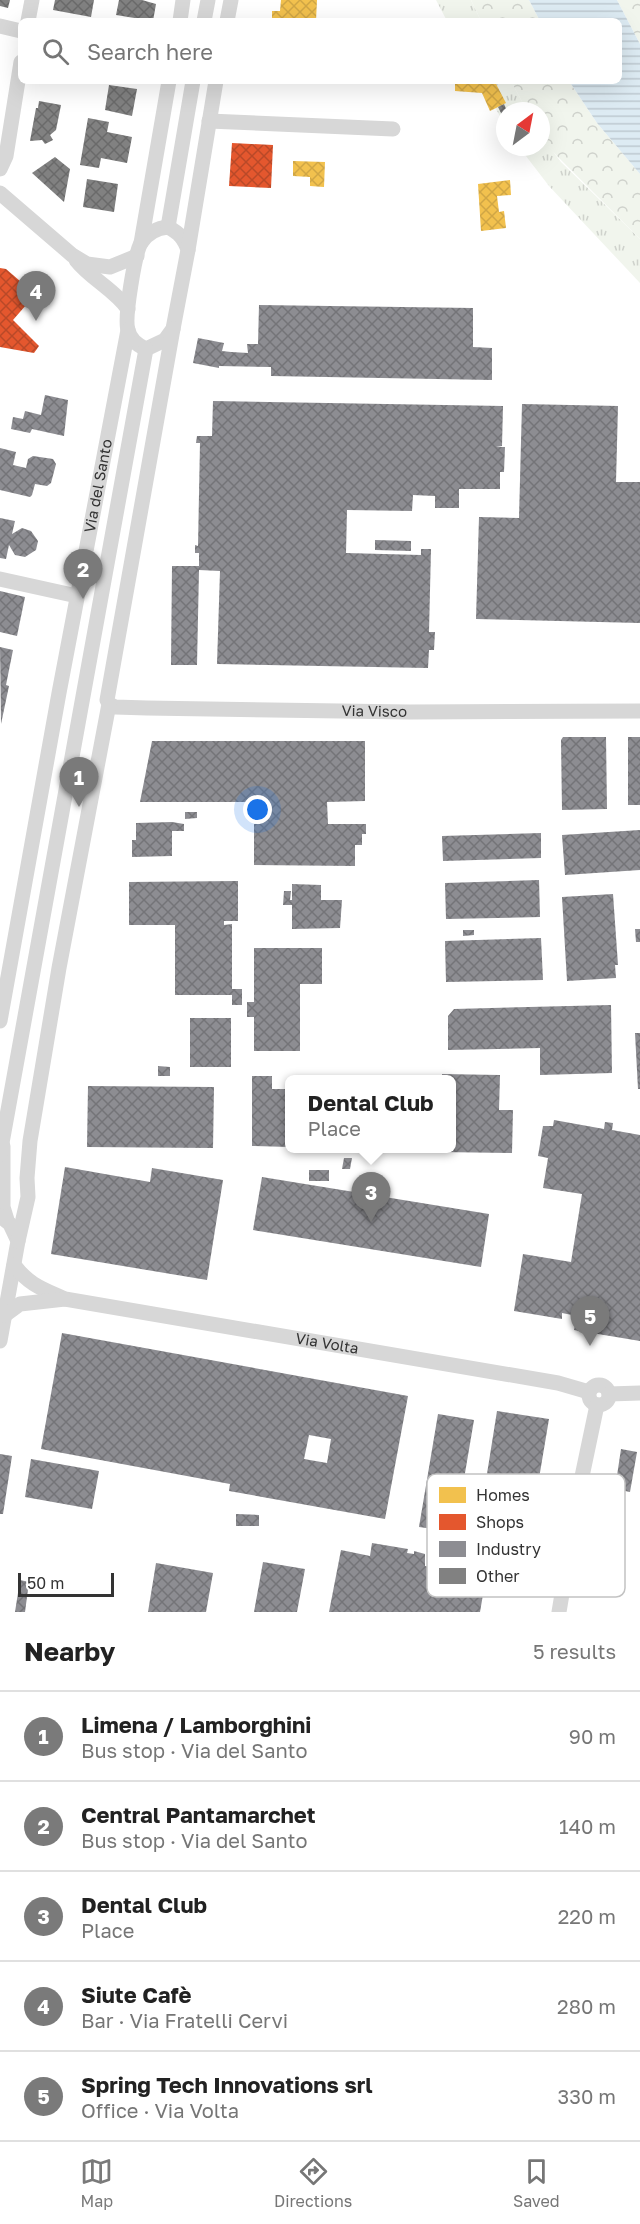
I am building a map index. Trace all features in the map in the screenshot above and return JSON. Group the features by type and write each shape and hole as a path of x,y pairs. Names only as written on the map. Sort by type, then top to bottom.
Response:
{"street":[{"path":"29,18 32,0"},
{"path":"180,18 183,0"},
{"path":"205,18 208,0"},
{"path":"228,18 231,0"},
{"path":"0,27 18,30"},
{"path":"0,169 6,156 18,81"},
{"name":"Via del Santo","path":"0,1021 106,438 128,330 128,309 168,84"},
{"path":"168,227 192,84"},
{"path":"0,1342 28,1197 30,1141 59,968 109,704 107,700 215,84"},
{"path":"209,122 393,129"},
{"path":"0,193 72,255 84,271 122,300 128,309"},
{"path":"72,255 94,266 110,267 139,249 153,232 159,228 168,227 178,233 188,250"},
{"path":"128,330 137,345 146,349 165,340 172,329"},
{"path":"18,1241 15,1231 3,1218 1,1150 146,349"},
{"path":"106,438 129,442"},
{"path":"0,579 77,596"},
{"name":"Via Visco","path":"109,704 115,707 147,708 386,712 640,711"},
{"path":"49,747 73,752"},
{"path":"14,1265 23,1277 37,1287 65,1299"},
{"path":"5,1315 20,1304 65,1299"},
{"name":"Via Volta","path":"65,1299 558,1383 593,1398 594,1386 602,1385 609,1394 633,1392 640,1394"},
{"path":"582,1474 593,1398"},
{"path":"559,1612 562,1597"}],"green space":[{"path":"436,0 471,0 480,18 445,18"},
{"path":"471,0 529,0 538,18 480,18"},
{"path":"617,0 640,0 640,44"},
{"path":"482,84 513,84 522,102 496,102 496,109"},
{"path":"513,84 571,84 597,123 640,174 640,239 551,150 550,102 522,102"},
{"path":"550,148 561,162 640,239 640,283 549,186 526,156 550,156"}],"shaded area":[{"path":"529,0 617,0 640,44 640,174 597,123 571,84 622,84 622,18 538,18"}],"building: Homes":[{"path":"281,0 317,0 316,18 272,18 272,11 280,11"},
{"path":"455,84 496,84 505,102 496,102 496,108 490,111 482,93 455,91"},
{"path":"293,161 325,162 324,187 310,186 310,177 293,176"},
{"path":"510,180 511,195 497,196 499,212 504,211 506,228 481,231 478,184"}],"building: Shops":[{"path":"232,143 273,145 271,188 229,186"},
{"path":"0,268 6,269 34,293 13,320 39,346 34,353 0,347"}],"building: Industry":[{"path":"259,305 473,308 473,347 492,348 492,380 271,376 271,367 219,366 219,368 193,363 198,338 224,343 222,351 248,353 247,344 258,344"},
{"path":"45,395 68,400 64,436 32,429 30,433 11,429 13,417 23,419 25,411 41,415"},
{"path":"213,401 503,406 502,446 496,447 505,447 504,472 500,472 500,489 459,489 459,508 435,508 435,496 413,495 412,511 347,510 346,553 421,555 421,549 431,549 429,632 435,632 434,650 429,650 428,668 217,664 220,571 199,570 197,665 171,665 172,566 199,566 199,553 195,553 195,545 198,546 200,443 196,443 197,436 212,436"},
{"path":"522,404 618,406 616,482 640,482 640,623 476,619 479,517 519,518"},
{"path":"0,448 16,452 13,465 26,468 28,459 33,456 53,459 56,464 51,483 47,486 35,484 30,497 0,490"},
{"path":"0,518 15,521 12,534 22,528 31,531 38,541 36,550 25,557 15,555 9,545 6,559 0,558"},
{"path":"375,540 411,541 411,551 375,550"},
{"path":"0,591 25,597 17,636 0,632"},
{"path":"0,647 13,650 6,685 9,686 1,724"},
{"path":"563,737 606,737 607,809 562,810 561,740"},
{"path":"628,737 640,737 640,805 628,805"},
{"path":"152,741 365,741 365,801 327,802 328,824 366,824 366,834 362,834 362,845 355,845 355,866 254,865 254,824 260,824 261,802 140,802"},
{"path":"185,812 197,812 197,818 185,819"},
{"path":"136,823 184,824 184,831 172,831 172,856 132,857 132,840 136,840"},
{"path":"640,830 640,870 565,875 562,835"},
{"path":"541,833 541,858 443,861 442,836"},
{"path":"539,880 540,917 446,919 445,883"},
{"path":"238,881 238,921 224,921 224,925 232,924 232,989 242,989 242,1005 232,1005 232,995 175,995 175,925 129,925 129,882"},
{"path":"292,884 321,885 321,900 342,900 340,928 292,929 292,905 283,905 284,891 291,891 290,900 292,900"},
{"path":"613,894 618,965 615,965 616,978 567,981 562,897"},
{"path":"635,929 640,929 640,942 636,942"},
{"path":"463,930 474,930 474,935 463,936"},
{"path":"541,938 543,980 446,982 445,941"},
{"path":"254,948 322,948 322,984 300,984 300,1051 254,1051 254,1017 247,1017 247,1002 254,1002"},
{"path":"611,1005 612,1073 540,1075 540,1048 448,1050 448,1016 454,1009"},
{"path":"190,1018 231,1018 231,1067 190,1067"},
{"path":"635,1033 640,1033 640,1089 638,1089"},
{"path":"158,1066 170,1067 170,1076 158,1076"},
{"path":"442,1074 500,1075 499,1110 513,1110 512,1153 456,1152 456,1075"},
{"path":"252,1076 272,1076 272,1089 285,1089 285,1147 252,1146"},
{"path":"88,1086 214,1087 213,1148 87,1147"},
{"path":"554,1120 604,1129 605,1122 613,1123 612,1130 640,1135 640,1341 574,1330 577,1316 562,1313 562,1319 514,1311 523,1254 571,1262 582,1194 543,1188 548,1158 538,1156 543,1126 553,1126"},
{"path":"344,1158 352,1158 350,1169 342,1169"},
{"path":"65,1167 150,1182 152,1168 223,1180 207,1280 51,1254"},
{"path":"309,1170 329,1170 329,1181 309,1181"},
{"path":"262,1177 489,1214 481,1267 253,1230"},
{"path":"62,1333 408,1396 385,1519 229,1491 230,1484 41,1449","holes":["309,1435 331,1439 327,1463 304,1459"]},
{"path":"497,1411 549,1419 540,1474 487,1474"},
{"path":"438,1414 474,1420 465,1474 428,1474"},
{"path":"621,1449 637,1452 630,1492 625,1491 625,1474 617,1474"},
{"path":"0,1454 12,1456 3,1514 0,1514"},
{"path":"31,1459 99,1471 92,1509 25,1497"},
{"path":"427,1479 427,1528 419,1527"},
{"path":"236,1514 259,1515 259,1526 236,1526"},
{"path":"372,1543 408,1549 407,1553 414,1554 414,1551 425,1554 427,1597 483,1597 480,1612 329,1612 341,1550 370,1556"},
{"path":"263,1562 305,1569 297,1612 254,1612"},
{"path":"156,1563 213,1573 206,1612 148,1612"},
{"path":"20,1580 29,1582 25,1612 15,1612"}],"building: Other":[{"path":"0,0 10,0 8,8 0,6"},
{"path":"55,0 94,0 91,17 53,10"},
{"path":"119,0 142,0 156,4 154,18 116,15"},
{"path":"109,85 137,89 132,116 105,110"},
{"path":"39,101 61,105 56,130 50,135 53,140 45,144 42,140 30,141"},
{"path":"88,118 109,122 107,132 132,137 127,163 101,158 99,168 80,165"},
{"path":"55,157 70,169 64,202 32,173"},
{"path":"87,179 118,184 114,212 83,207"}],"place":[{"name":"Siute Cafè","path":"36,321"},
{"name":"Central Pantamarchet","path":"83,599"},
{"name":"Limena / Lamborghini","path":"79,807"},
{"name":"Dental Club","path":"371,1222"},
{"name":"Spring Tech Innovations srl","path":"590,1346"}]}
